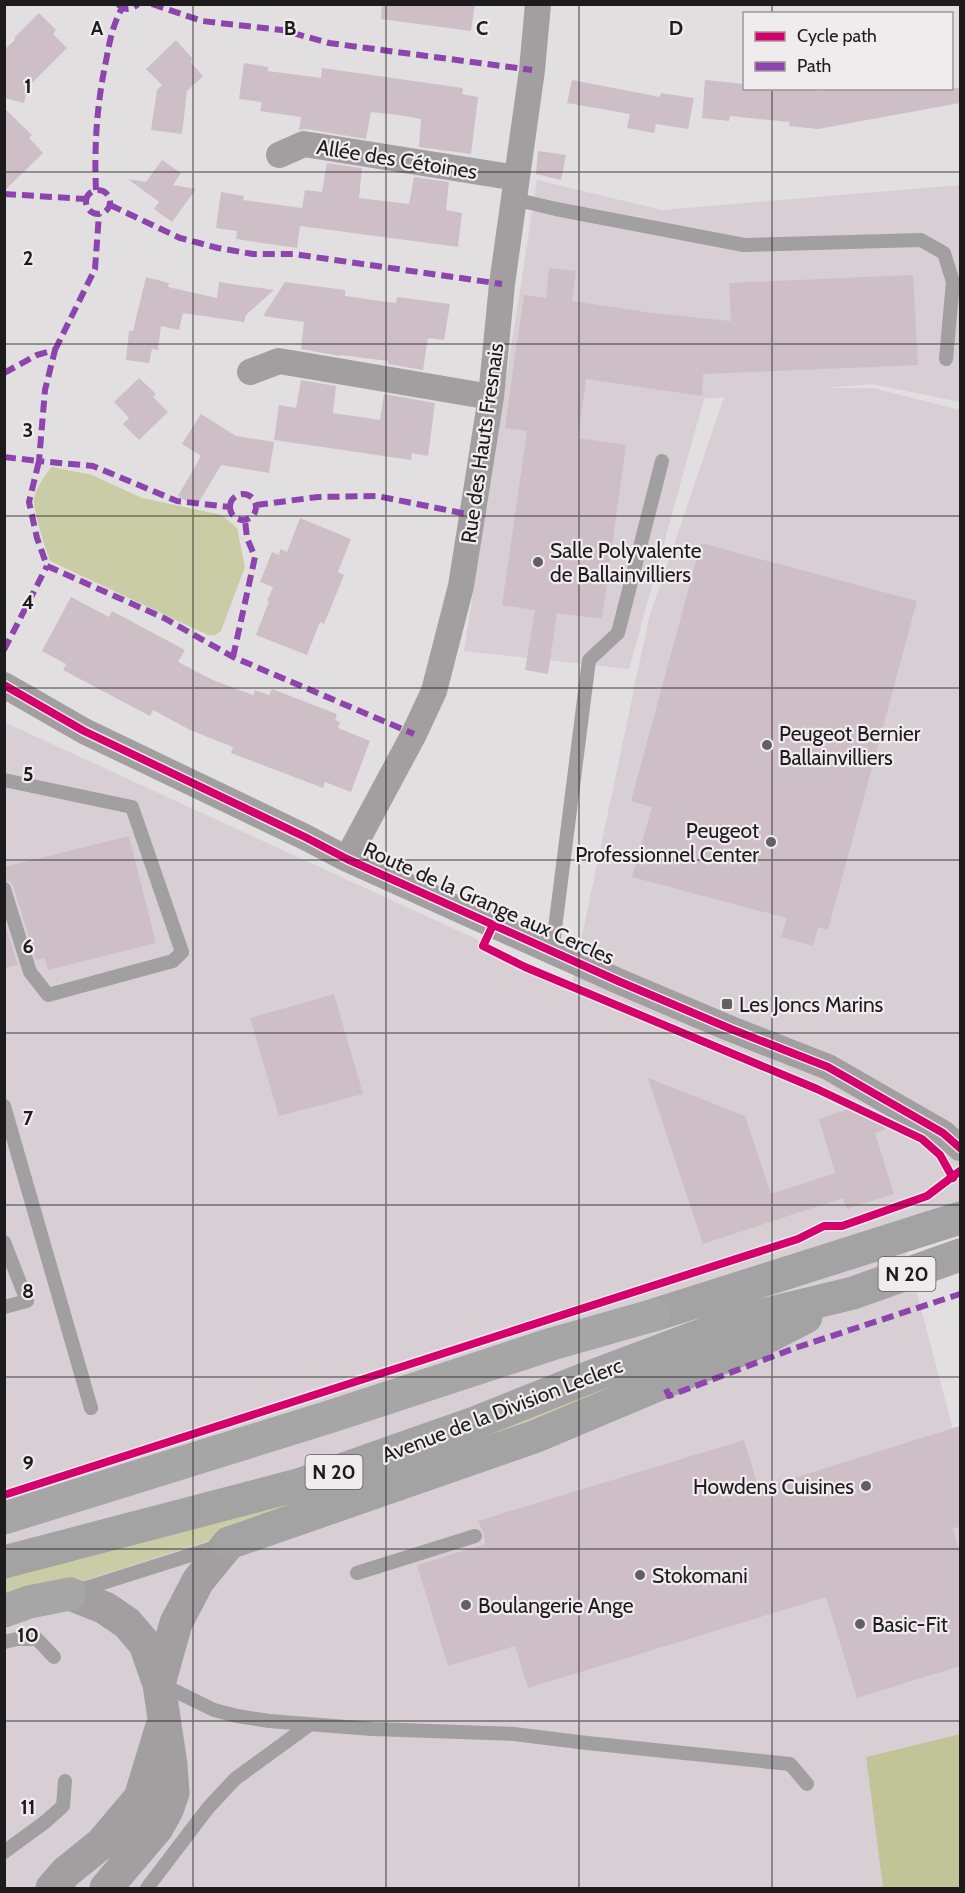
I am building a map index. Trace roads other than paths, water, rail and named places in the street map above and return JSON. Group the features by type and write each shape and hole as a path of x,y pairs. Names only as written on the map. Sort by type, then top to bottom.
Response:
{"highway":[{"name":"Avenue de la Division Leclerc","path":"4,1518 332,1416 552,1344 654,1315"},
{"path":"4,1611 29,1602 70,1594"}],"main road":[{"name":"Avenue de la Division Leclerc","path":"654,1315 960,1218"},
{"name":"Avenue de la Division Leclerc","path":"4,1562 298,1485 477,1422 739,1321 853,1293 960,1255"},
{"path":"229,1543 534,1437 750,1346 853,1293"}],"street":[{"name":"Rue des Hauts Fresnais","path":"347,859 414,734 434,691 461,586 490,397 538,4"},
{"name":"Allée des Cétoines","path":"279,155 304,144 516,189"},
{"path":"250,372 279,362 490,397"},
{"name":"Route de la Grange aux Cercles","path":"4,685 84,731 347,859 552,952 731,1029 828,1067 943,1133 960,1148"},
{"path":"159,1684 176,1623 198,1581 229,1543"},
{"path":"70,1594 105,1608 127,1623 145,1644 159,1684 171,1765 173,1793 158,1828 106,1888"},
{"path":"52,1888 66,1872 102,1843 140,1798 164,1718"}],"lane":[{"path":"516,189 556,209 744,245 921,240 944,253 953,282 946,358"},
{"path":"552,952 589,660 618,633 662,461"},
{"path":"4,780 132,807 182,952 173,961 48,995 30,972 4,889"},
{"path":"4,1106 91,1408"},
{"path":"4,1242 27,1301 4,1307"},
{"path":"357,1573 475,1536"},
{"path":"70,1594 229,1543"},
{"path":"4,1642 17,1639 37,1639 54,1657"},
{"path":"159,1684 214,1710 259,1720 309,1725 514,1734 790,1764 807,1784"},
{"path":"147,1888 208,1808 235,1779 309,1725"},
{"path":"4,1852 63,1806 65,1781"}],"place":[{"name":"Salle Polyvalente de Ballainvilliers","path":"538,562"},
{"name":"Peugeot Bernier Ballainvilliers","path":"767,745"},
{"name":"Peugeot Professionnel Center","path":"771,842"},
{"name":"Les Joncs Marins","path":"727,1004"},
{"name":"Howdens Cuisines","path":"866,1486"},
{"name":"Stokomani","path":"640,1575"},
{"name":"Boulangerie Ange","path":"466,1605"},
{"name":"Basic-Fit","path":"860,1624"}]}
